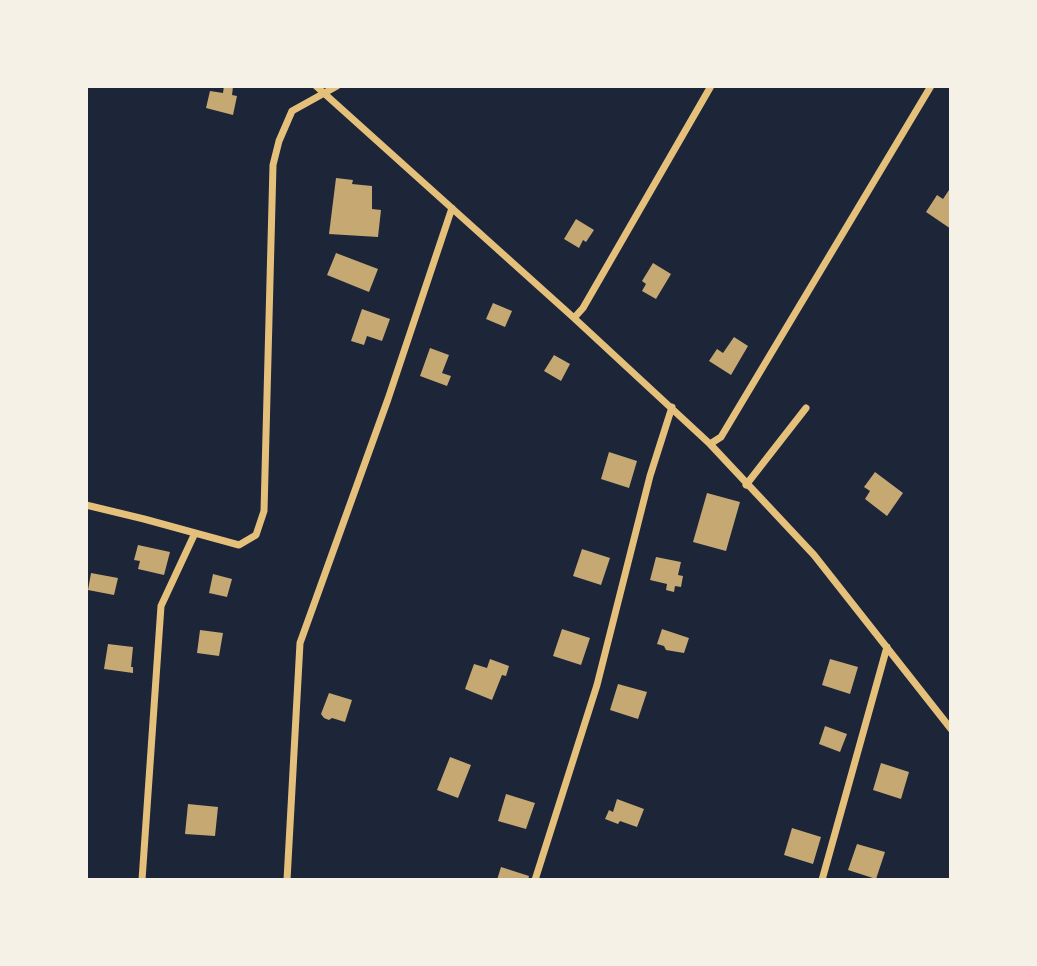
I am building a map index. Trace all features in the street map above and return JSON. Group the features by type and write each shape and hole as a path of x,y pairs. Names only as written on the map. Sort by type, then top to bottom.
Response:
{"street":[{"path":"316,86 575,318 710,444 814,555 951,729"},
{"path":"86,505 239,545 256,535 264,511 273,165 279,141 292,111 337,86"},
{"path":"575,318 711,86"},
{"path":"710,444 721,437 931,86"},
{"path":"286,880 300,643 388,399 452,208"},
{"path":"535,880 597,685 650,476 672,407"},
{"path":"746,485 806,408"},
{"path":"142,880 161,606 195,533"},
{"path":"822,880 887,647"}],"shaded area":[{"path":"86,86 951,86 951,880 86,880"}],"building":[{"path":"224,86 233,87 232,95 237,96 233,115 206,108 210,91 223,93"},
{"path":"336,178 353,180 352,184 372,186 372,209 381,210 378,237 329,234"},
{"path":"951,187 951,229 926,212 937,195 943,199"},
{"path":"576,219 594,230 579,248 564,239"},
{"path":"336,253 378,269 369,292 327,275"},
{"path":"653,263 671,274 656,299 642,291 646,284 642,281"},
{"path":"493,303 512,311 505,327 486,319"},
{"path":"362,309 390,319 382,341 367,336 364,345 351,341"},
{"path":"734,337 748,346 731,375 709,361 717,349 723,353"},
{"path":"430,348 449,355 442,373 451,376 447,386 420,376"},
{"path":"554,355 570,364 561,381 544,371"},
{"path":"609,452 637,461 629,488 601,479"},
{"path":"875,472 903,493 887,516 865,499 870,491 864,487"},
{"path":"707,493 740,502 726,551 693,542"},
{"path":"138,545 170,552 164,575 138,569 140,561 134,560"},
{"path":"582,549 610,558 601,585 573,576"},
{"path":"656,557 681,562 678,575 683,576 681,587 675,586 674,592 666,590 667,584 650,580"},
{"path":"91,573 118,578 114,595 88,590"},
{"path":"213,574 232,579 227,597 209,593"},
{"path":"562,629 590,638 581,665 553,656"},
{"path":"662,629 689,638 684,653 666,650 664,646 657,644"},
{"path":"200,630 223,633 219,656 197,653"},
{"path":"108,644 133,647 133,673 104,669"},
{"path":"490,659 509,666 506,676 502,675 492,700 465,689 474,664 487,668"},
{"path":"830,659 858,667 850,694 822,685"},
{"path":"618,684 647,692 638,719 610,710"},
{"path":"329,693 352,700 345,722 332,718 329,720 321,714"},
{"path":"825,726 847,734 840,752 819,744"},
{"path":"450,757 471,765 458,798 437,790"},
{"path":"881,763 909,772 901,799 873,790"},
{"path":"506,794 535,803 526,829 498,821"},
{"path":"617,799 644,809 637,827 605,819 609,810 613,812"},
{"path":"188,804 218,807 215,836 185,834"},
{"path":"792,828 821,837 813,864 784,855"},
{"path":"857,844 885,852 876,879 848,870"},
{"path":"501,867 529,876 528,880 497,880"}]}
